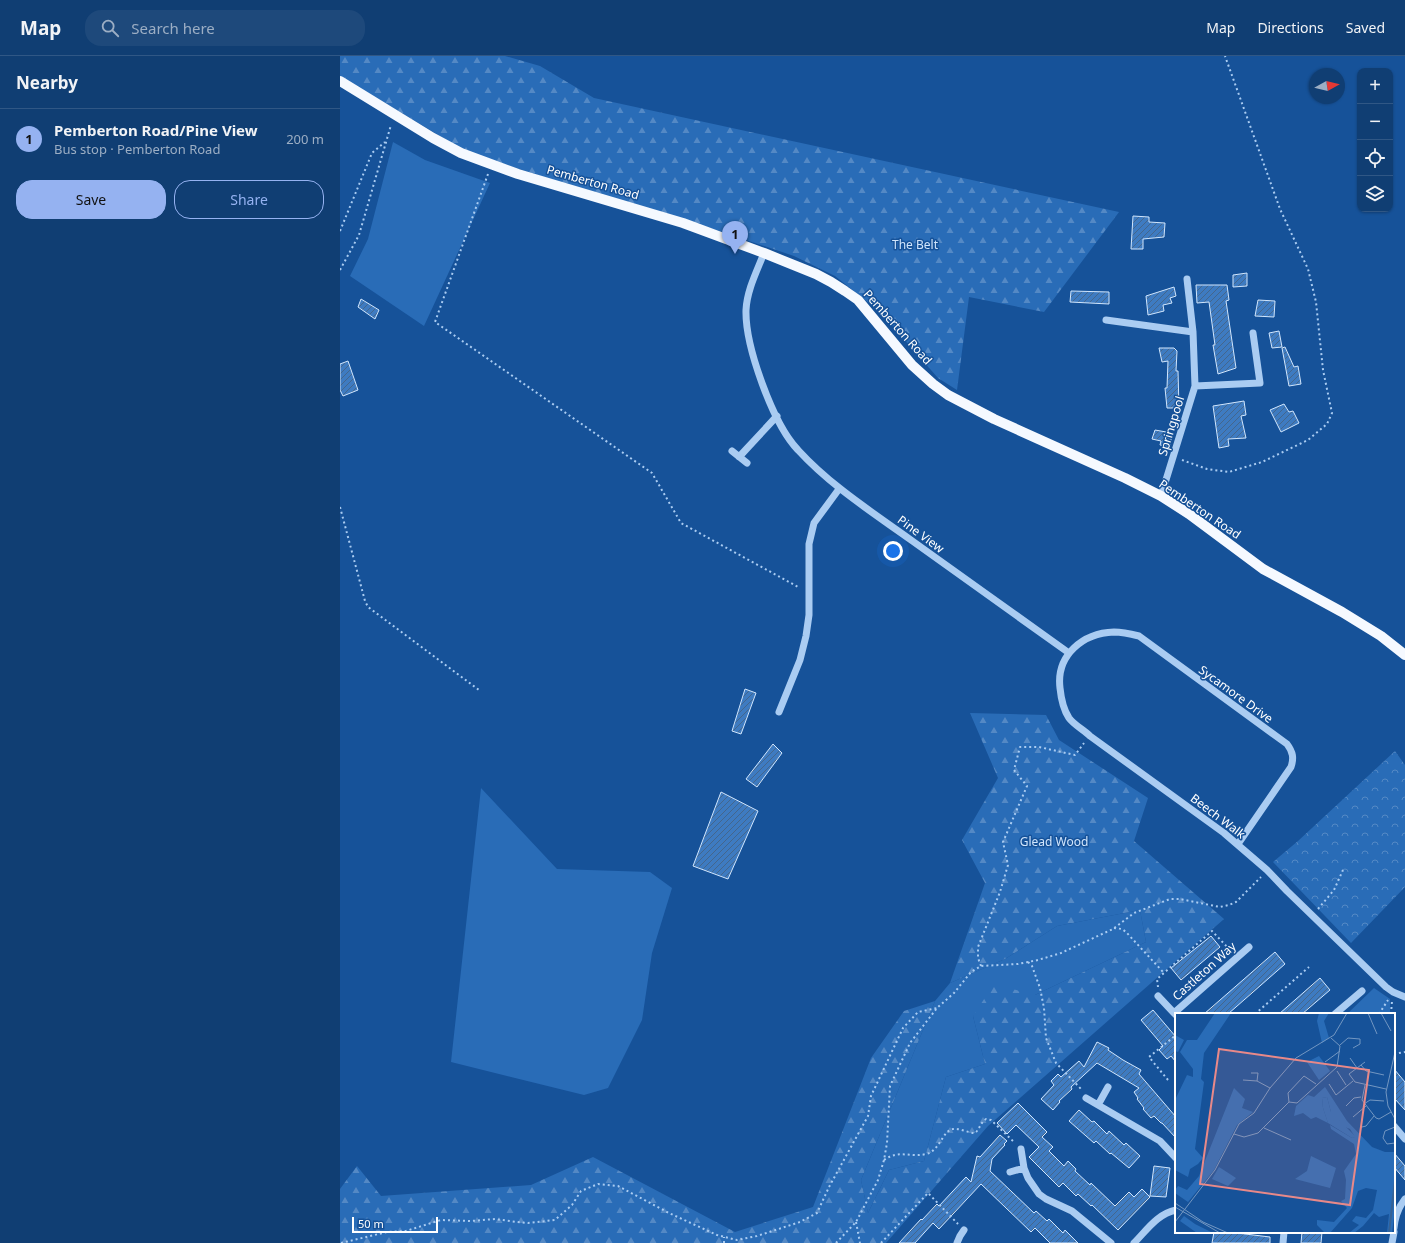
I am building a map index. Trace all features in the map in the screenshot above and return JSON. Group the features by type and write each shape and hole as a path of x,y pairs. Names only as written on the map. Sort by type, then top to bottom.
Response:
{"main road":[{"name":"Pemberton Road","path":"340,81 433,138 491,165 683,223 816,274 851,295 867,311 912,365 948,395 994,419 1161,496 1189,514 1263,569 1375,632 1405,655"}],"street":[{"name":"Pine View","path":"764,253 748,295 746,310 750,343 756,367 765,390 777,416 797,449 839,489 1068,653"},
{"name":"Springpool","path":"1161,496 1195,386 1193,332 1187,280"},
{"path":"1106,320 1193,332"},
{"name":"Springpool","path":"1195,386 1260,383 1253,333"},
{"path":"739,457 777,416"},
{"path":"732,451 747,463"},
{"path":"779,712 801,654 809,615 809,544 814,523 839,489"},
{"name":"Sycamore Drive","path":"1068,653 1084,640 1104,633 1127,633 1139,636 1287,744 1292,751 1293,760 1291,767 1238,844"},
{"name":"Beech Walk","path":"1068,653 1063,662 1059,684 1061,697 1069,718 1090,736 1238,844 1267,870 1386,987 1405,997"},
{"name":"Castleton Way","path":"1176,1013 1249,947"},
{"path":"1336,1013 1362,991"},
{"name":"Castleton Way","path":"1158,996 1175,1014"},
{"path":"1098,1105 1108,1087"},
{"path":"1086,1098 1160,1141 1175,1157"},
{"path":"1395,1127 1405,1138"},
{"path":"1021,1150 1024,1168 1028,1178 1039,1194 1046,1199 1072,1211 1111,1243"},
{"path":"1010,1172 1024,1168"},
{"path":"1395,1218 1401,1203 1405,1199"},
{"path":"1138,1242 1155,1220 1175,1210"},
{"path":"957,1243 964,1230"},
{"path":"1283,1243 1284,1233"},
{"path":"1392,1243 1394,1233"}],"path":[{"path":"1173,456 1207,469 1229,472 1262,462 1308,440 1327,424 1332,413 1323,370 1316,302 1308,269 1280,209 1225,56"},
{"path":"340,270 359,235 385,142 395,114"},
{"path":"340,231 372,153 385,142"},
{"path":"491,165 487,180 435,322 652,472 681,523 808,593"},
{"path":"340,507 364,601 368,607 479,690"},
{"path":"981,966 978,958 978,947 1000,892 1008,865 1003,842 1015,812 1028,786 1014,770 1020,747 1039,747 1075,755 1090,736"},
{"path":"836,1243 856,1222 878,1180 887,1143 890,1086 910,1042 937,1008 954,993 971,972 981,966 1028,962 1061,953 1112,929 1134,913 1170,899 1180,899 1220,907 1229,905 1236,902 1267,870"},
{"path":"1318,910 1334,890 1343,870"},
{"path":"1112,929 1122,929 1126,932 1164,973"},
{"path":"1158,996 1157,979 1212,931 1237,957"},
{"path":"1028,962 1032,966 1040,988 1044,1008 1046,1038 1056,1063 1082,1091 1086,1098"},
{"path":"1256,1013 1309,967"},
{"path":"1379,1013 1393,992"},
{"path":"1391,1013 1393,992"},
{"path":"341,1243 387,1232 406,1230 441,1220 471,1221 495,1219 528,1223 555,1220 572,1205 581,1191 598,1184 618,1186 669,1213 724,1237 737,1240 757,1236 800,1222 817,1213 828,1187 868,1116 871,1096 903,1028 918,1012 937,1008"},
{"path":"1168,1080 1149,1057 1175,1035"},
{"path":"1395,1054 1405,1052"},
{"path":"884,1160 898,1154 918,1156 928,1154 937,1148 947,1132 953,1129 975,1133 981,1122 986,1119 991,1120 1021,1150"},
{"path":"881,1243 928,1192 964,1230"},
{"path":"856,1222 860,1243"},
{"path":"724,1237 724,1243"}],"green space":[{"name":"The Belt","path":"340,56 505,56 540,66 594,98 1119,212 1044,312 969,297 957,390 938,378 880,312 835,276 794,256 674,216 556,181 465,151 340,76"},
{"path":"393,142 425,160 490,183 424,326 350,276 368,239"},
{"name":"Glead Wood","path":"970,713 1046,715 1059,740 1148,798 1134,841 1224,919 988,1126 886,1243 340,1243 340,1189 357,1166 381,1196 531,1185 593,1157 735,1232 813,1207 871,1058 904,1011 935,1001 861,1180 868,1213 889,1170 924,1161 946,1077 985,1064 973,1016 994,984 1035,995 1146,942 1140,910 1057,926 1005,959 950,983 985,883 962,840 998,778"},
{"path":"1395,751 1405,765 1405,887 1351,943 1273,862 1298,841"},
{"path":"481,788 557,869 650,872 672,888 652,953 642,1020 608,1088 584,1095 451,1062"},
{"path":"1140,910 1146,942 1035,995 973,1016 985,1064 946,1077 924,1161 889,1170 868,1213 861,1180 935,1001 950,983 1005,959 1057,926"},
{"path":"1374,988 1390,999 1390,1013 1348,1013"}],"building":[{"path":"1133,216 1149,217 1149,222 1165,223 1164,237 1143,239 1143,249 1131,249"},
{"path":"1247,273 1247,286 1233,287 1233,275"},
{"path":"1196,285 1227,285 1229,300 1226,301 1236,368 1218,374 1213,345 1215,345 1209,302 1197,303"},
{"path":"1174,287 1176,296 1170,298 1172,303 1163,305 1164,311 1148,315 1146,296"},
{"path":"1071,291 1109,292 1109,304 1070,302"},
{"path":"361,299 379,310 375,319 358,307"},
{"path":"1258,300 1275,301 1274,317 1255,316"},
{"path":"1279,331 1282,347 1272,348 1269,333"},
{"path":"1285,347 1294,367 1298,366 1301,384 1289,386 1282,348"},
{"path":"1159,348 1174,348 1177,351 1176,371 1178,371 1179,408 1167,408 1165,388 1167,388 1168,361 1162,362"},
{"path":"348,361 358,390 343,396 340,390 340,364"},
{"path":"1244,401 1246,415 1241,416 1246,438 1228,439 1229,446 1219,448 1213,406"},
{"path":"1284,404 1289,412 1293,411 1299,423 1281,432 1270,410"},
{"path":"1155,430 1172,433 1170,447 1160,445 1161,441 1152,439"},
{"path":"745,689 756,693 741,734 732,731"},
{"path":"773,744 782,753 757,787 746,779"},
{"path":"721,792 758,811 728,879 693,866"},
{"path":"1211,936 1220,947 1181,980 1171,968"},
{"path":"1275,952 1285,964 1229,1013 1205,1013"},
{"path":"1320,978 1330,990 1303,1013 1280,1013"},
{"path":"1153,1010 1175,1036 1175,1061 1171,1056 1167,1059 1159,1050 1163,1046 1141,1020"},
{"path":"1097,1042 1109,1048 1108,1050 1141,1070 1139,1074 1175,1116 1175,1137 1154,1116 1151,1118 1143,1109 1144,1108 1134,1092 1139,1088 1097,1063 1071,1087 1072,1089 1059,1101 1060,1102 1053,1110 1041,1099 1054,1085 1051,1081 1058,1074 1061,1077 1079,1061 1084,1067"},
{"path":"1395,1070 1405,1082 1405,1110 1395,1099"},
{"path":"1018,1103 1047,1132 1042,1137 1053,1147 1049,1151 1064,1166 1068,1161 1076,1169 1075,1171 1090,1185 1091,1183 1115,1206 1129,1192 1134,1197 1142,1189 1150,1197 1118,1230 1092,1205 1091,1206 1078,1194 1076,1196 1063,1183 1059,1187 1029,1157 1039,1147 1016,1125 1007,1134 997,1123"},
{"path":"1079,1110 1092,1122 1094,1121 1107,1134 1109,1131 1124,1145 1126,1143 1140,1156 1129,1168 1096,1141 1094,1143 1069,1121"},
{"path":"1000,1135 1007,1141 992,1159 990,1171 1034,1213 1036,1211 1047,1221 1049,1219 1063,1233 1065,1230 1078,1243 1050,1243 1035,1228 1031,1232 981,1184 939,1229 933,1223 915,1243 899,1243 937,1204 939,1206 966,1177 971,1182 977,1156 980,1157"},
{"path":"1395,1154 1405,1166 1405,1180 1395,1168"},
{"path":"1154,1166 1170,1168 1166,1197 1150,1196"},
{"path":"1214,1233 1237,1233 1270,1237 1270,1243 1212,1243"},
{"path":"1302,1233 1322,1233 1321,1243 1301,1243"}],"place":[{"name":"Pemberton Road/Pine View","path":"735,254"}]}
